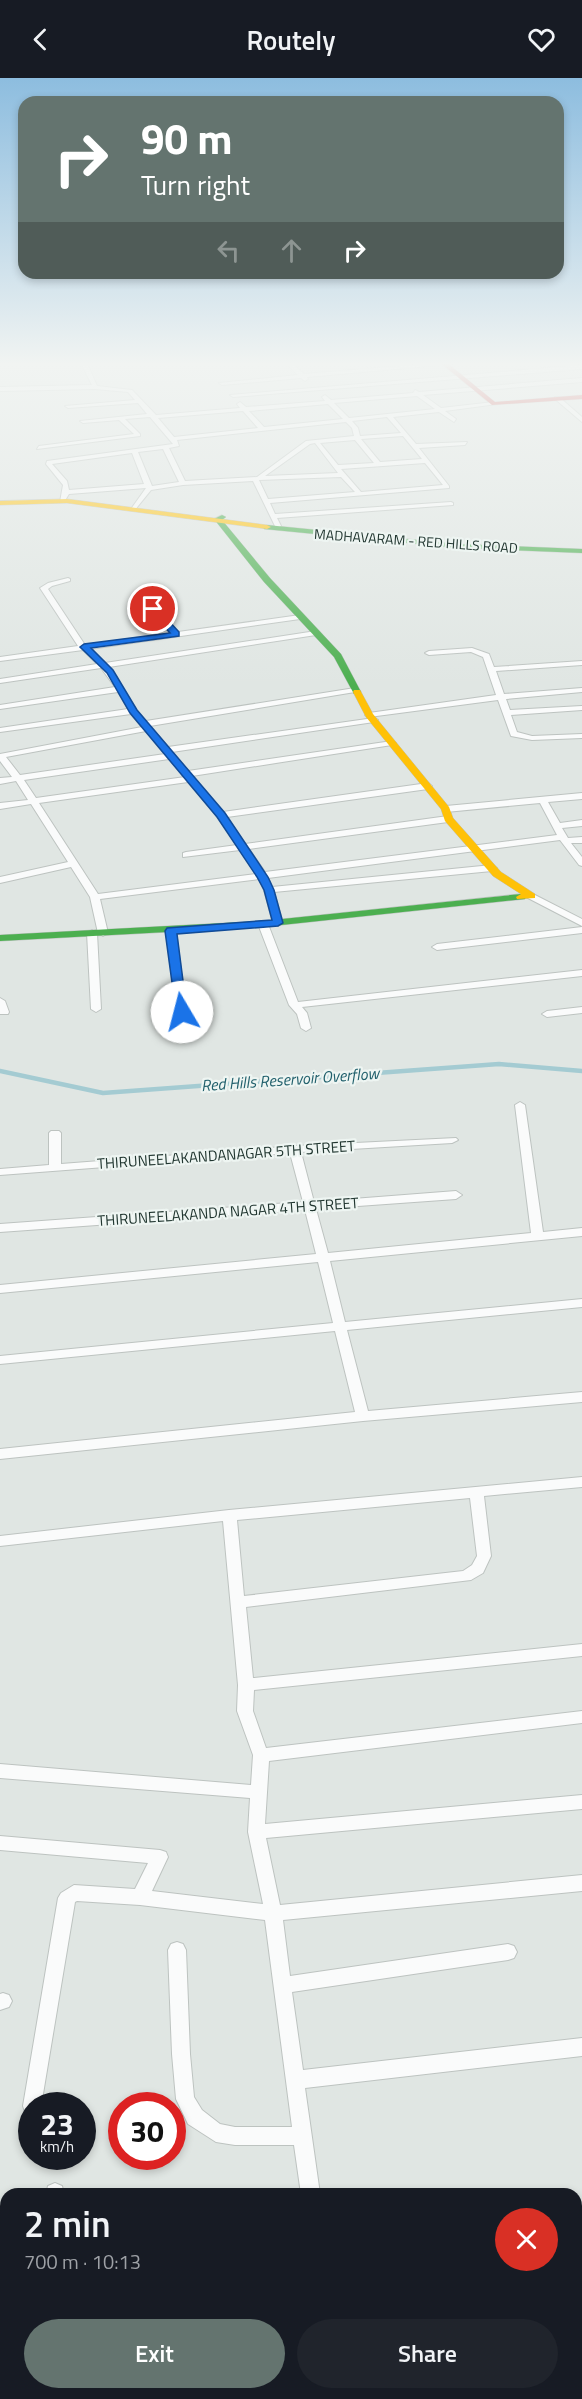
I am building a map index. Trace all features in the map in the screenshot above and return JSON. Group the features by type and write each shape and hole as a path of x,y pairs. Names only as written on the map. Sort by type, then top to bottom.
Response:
{"street":[{"path":"54,469 63,479 64,497 234,478 256,480 344,475"},
{"path":"142,469 149,487"},
{"path":"176,469 183,483"},
{"path":"256,480 271,469"},
{"path":"338,469 360,494"},
{"path":"267,501 447,487 433,469"},
{"path":"256,480 277,521 451,504"},
{"path":"135,507 149,487"},
{"name":"MADHAVARAM - RED HILLS ROAD","path":"0,501 64,497 322,534 458,546 582,549"},
{"path":"220,518 300,617 338,656 371,717 428,786 475,850 498,874 531,896 582,923"},
{"name":"MADHAVARAM - RED HILLS ROAD","path":"220,518 277,521 400,537 582,549"},
{"path":"68,580 50,584 44,588 83,647 92,657 104,664 133,711 221,815 263,877 278,923"},
{"path":"141,597 176,634"},
{"path":"0,658 300,617"},
{"path":"0,681 316,633"},
{"path":"429,653 478,651 486,656 511,731 519,737 582,736"},
{"path":"491,669 582,663"},
{"path":"0,707 120,689"},
{"path":"96,1009 98,933 95,897 18,778 0,756 147,726 355,690"},
{"path":"0,781 371,717 500,697 582,690"},
{"path":"506,712 582,708"},
{"path":"0,730 133,711"},
{"path":"0,806 392,743"},
{"path":"221,815 428,786"},
{"path":"186,855 447,814 582,796"},
{"path":"543,800 564,839 581,861"},
{"path":"557,826 582,823"},
{"path":"95,897 564,839 582,840"},
{"path":"0,880 73,864"},
{"path":"269,890 492,868"},
{"path":"0,938 171,931 278,923 531,896"},
{"path":"263,924 294,1005 302,1013 306,1029"},
{"path":"437,947 582,930"},
{"path":"171,931 184,1033"},
{"path":"294,1005 582,973"},
{"path":"547,1014 582,1010"},
{"path":"520,1105 538,1237"},
{"path":"55,1133 55,1167"},
{"name":"THIRUNEELAKANDANAGAR 5TH STREET","path":"0,1172 296,1149 452,1140"},
{"path":"296,1149 363,1416"},
{"name":"THIRUNEELAKANDA NAGAR 4TH STREET","path":"0,1228 456,1195"},
{"path":"0,1289 582,1232"},
{"path":"0,1360 582,1303"},
{"path":"0,1454 363,1416 582,1397"},
{"path":"0,1541 229,1515 582,1482"},
{"path":"238,1602 466,1576 478,1569 484,1556 476,1492"},
{"path":"229,1515 246,1685 245,1711 261,1755 256,1832 273,1913 309,2188"},
{"path":"246,1685 582,1650"},
{"path":"261,1755 582,1717"},
{"path":"0,1771 258,1792"},
{"path":"256,1832 582,1802"},
{"path":"0,1843 160,1857 140,1897"},
{"path":"34,2092 63,1908 67,1898 74,1893 140,1897 273,1913 582,1883"},
{"path":"177,1950 185,2099 195,2117 216,2133 235,2136 302,2136"},
{"path":"283,1985 508,1952"},
{"path":"295,2080 582,2047"}],"waterway":[{"name":"Red Hills Reservoir Overflow","path":"0,1071 103,1093 499,1064 582,1071"}],"traffic: fast":[{"path":"222,517 218,519 267,580 338,656 357,692"},
{"path":"267,527 458,546 582,551"},
{"path":"0,938 263,924 521,897"}],"traffic: slow":[{"path":"0,503 67,501 267,527"},
{"path":"357,692 369,715 446,809 448,819 497,874 531,896 521,897"}],"route":[{"path":"153,609 176,634 84,647 92,657 104,664 133,711 221,815 263,877 278,923 171,931 182,1012"}]}
